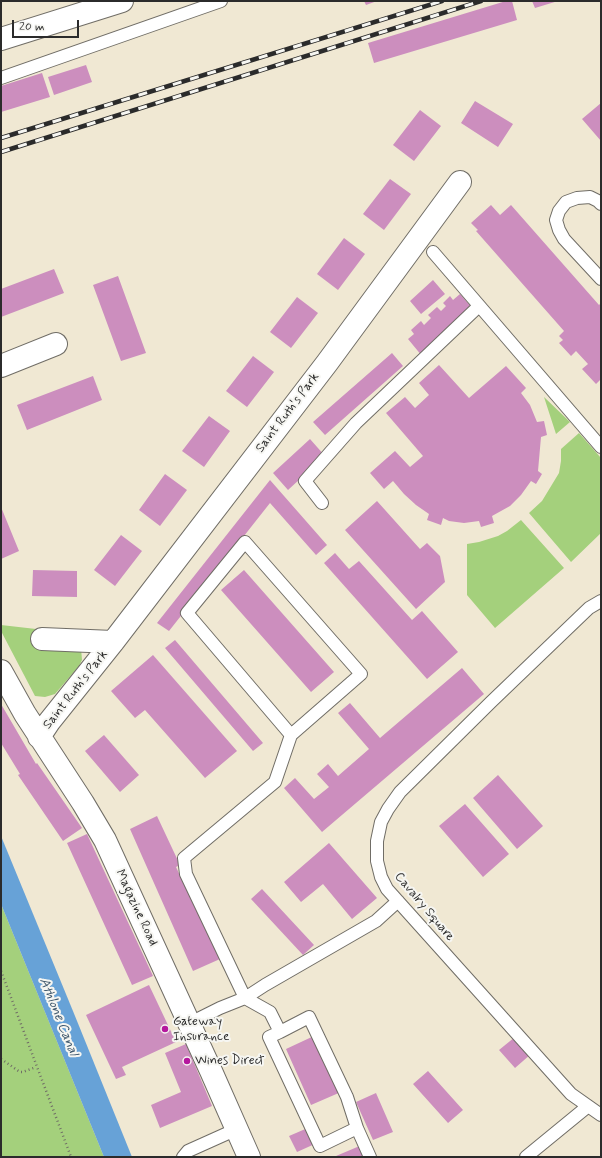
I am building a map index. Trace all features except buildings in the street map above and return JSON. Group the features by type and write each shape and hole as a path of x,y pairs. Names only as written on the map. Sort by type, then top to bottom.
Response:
{"street":[{"path":"1,39 122,1"},
{"name":"Saint Ruth's Park","path":"39,737 49,722 113,642 327,363 460,182"},
{"path":"1,366 56,344"},
{"name":"Saint Ruth's Park","path":"42,639 113,642"},
{"name":"Magazine Road","path":"1,671 39,737 83,803 105,840 190,1023 249,1157"}],"lane":[{"path":"1,78 221,1"},
{"path":"601,204 590,197 577,198 566,202 556,220 559,230 564,238 601,279"},
{"path":"433,252 601,447"},
{"path":"322,502 305,481 356,423 479,306"},
{"path":"280,1032 270,1012 245,998 186,874 184,858 275,782 292,735 361,674 245,542 187,613 292,735"},
{"name":"Cavalry Square","path":"601,601 589,608 400,792 388,809 382,822 377,841 377,861 381,877 387,889 570,1094 587,1107 601,1115"},
{"path":"190,1023 245,998 376,921 398,901"},
{"path":"357,1128 320,1146 269,1037 309,1017 347,1097 357,1128 370,1157"},
{"path":"526,1157 587,1107"},
{"path":"184,1157 188,1151 237,1129"}],"path":[{"path":"1,971 71,1157"},
{"path":"1,1058 20,1072 36,1067"}],"green space":[{"path":"544,397 570,422 556,434"},
{"path":"579,433 601,458 601,533 571,562 529,513 542,501 559,473 561,449"},
{"path":"521,520 564,568 495,628 467,595 467,544 498,536"},
{"path":"1,625 36,629 36,645 81,648 82,660 79,666 55,694 45,697 35,696 1,631"},
{"path":"1,904 104,1157 1,1157"}],"water":[{"name":"Athlone Canal","path":"1,836 132,1157 104,1157 1,904"}],"railway":[{"path":"1,138 442,1"},
{"path":"1,152 481,1"}],"place":[{"name":"Gateway Insurance","path":"165,1029"},
{"name":"Wines Direct","path":"187,1061"}]}
